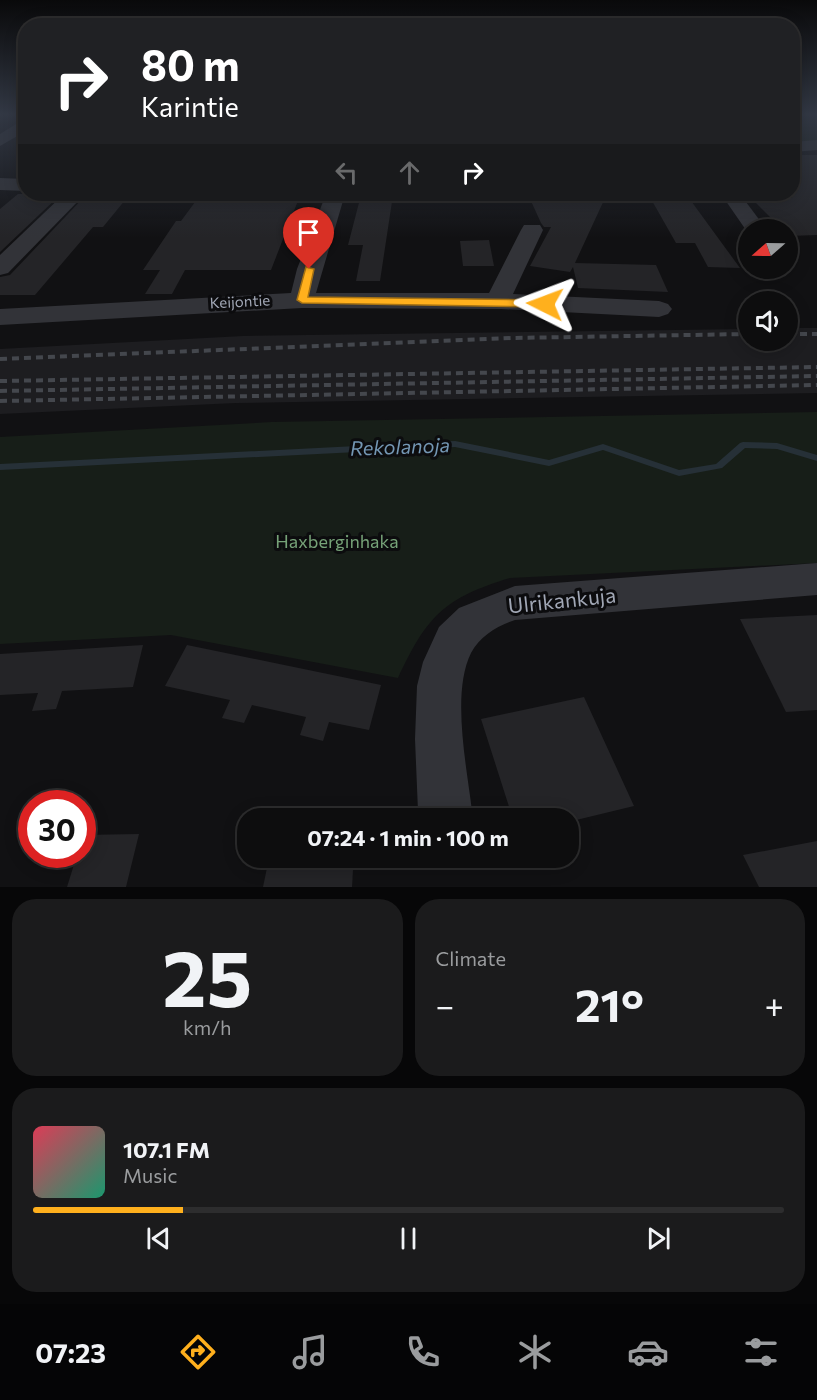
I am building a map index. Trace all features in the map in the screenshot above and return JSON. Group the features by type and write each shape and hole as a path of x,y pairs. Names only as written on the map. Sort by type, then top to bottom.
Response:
{"street":[{"path":"0,184 18,184"},
{"path":"0,268 68,201"},
{"path":"302,300 309,269 333,201"},
{"path":"735,201 749,219"},
{"path":"501,301 501,291 532,230"},
{"name":"Keijontie","path":"0,317 302,300 501,301 659,309"},
{"name":"Ulrikankuja","path":"445,808 439,703 442,672 452,644 468,625 484,614 515,603 817,579"}],"shaded area":[{"path":"798,328 817,328 817,393 236,403 0,414 0,349 243,336 738,329 738,351 798,351"}],"green space":[{"name":"Haxberginhaka","path":"817,412 817,563 510,578 469,593 440,612 418,639 398,678 171,635 0,644 0,437 272,422"}],"building":[{"path":"800,155 817,155 817,235 798,236 798,219 772,219 754,201 800,201"},
{"path":"18,194 18,201 54,201 0,252 0,209"},
{"path":"80,201 124,201 103,227 93,227 35,295 0,295 0,277 10,275"},
{"path":"196,201 298,201 271,270 185,270 172,294 145,294 160,270 143,270 176,221 181,221"},
{"path":"359,201 392,201 380,281 356,281 363,245 348,245"},
{"path":"531,201 604,201 575,263 656,265 668,292 578,288 573,267 570,272 530,266 551,227 544,227"},
{"path":"652,201 691,201 738,268 708,267 695,243 676,243"},
{"path":"489,240 494,266 463,266 460,241"},
{"path":"817,615 817,710 786,712 740,619"},
{"path":"143,645 133,687 62,691 56,709 32,711 38,693 0,695 0,654"},
{"path":"187,645 381,685 369,730 329,722 323,741 300,735 306,717 252,705 244,723 222,718 230,700 165,686"},
{"path":"584,697 634,806 579,819 579,808 509,808 481,719"},
{"path":"139,834 126,887 67,887 73,868 96,868 96,835"},
{"path":"817,841 817,887 759,887 743,855"},
{"path":"267,868 353,870 352,887 263,887"}],"waterway":[{"name":"Rekolanoja","path":"0,467 455,444 549,463 603,447 679,473 719,466 743,445 777,446 817,458"}],"railway":[{"path":"0,359 512,338 738,334"},
{"path":"798,334 817,334"},
{"path":"0,381 817,367"},
{"path":"0,391 817,376"},
{"path":"0,401 817,385"}],"route":[{"path":"309,269 302,300 501,301 545,304"}]}
